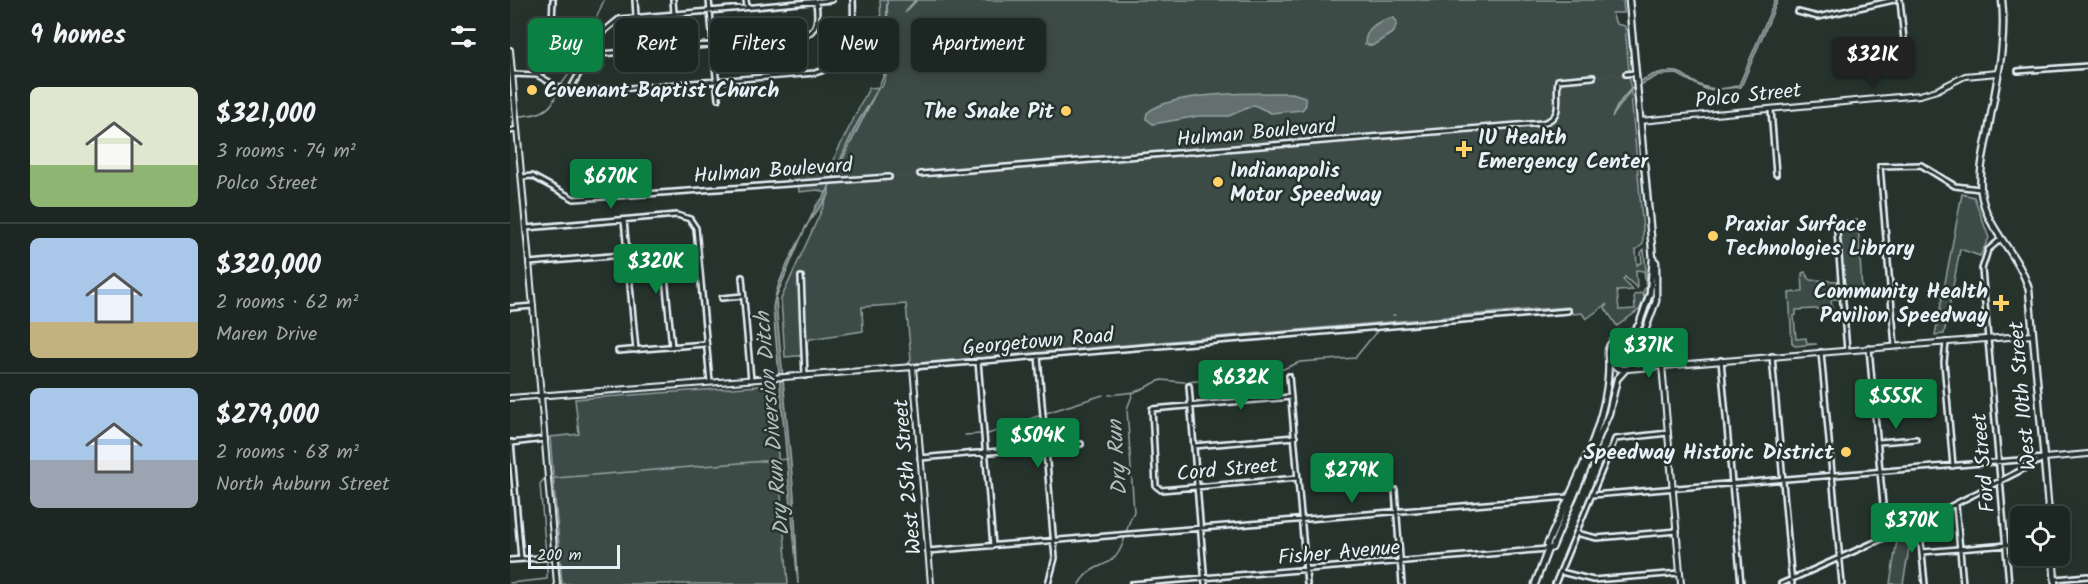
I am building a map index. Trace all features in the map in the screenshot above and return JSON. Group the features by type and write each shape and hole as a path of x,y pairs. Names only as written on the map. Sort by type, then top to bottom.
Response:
{"main road":[{"path":"1535,584 1548,549 1547,545 1605,403 1609,379 1608,354 1611,343 1634,331 1640,325 1650,293 1653,259 1629,0"},
{"name":"West 10th Street","path":"2002,0 2004,33 1982,164 1981,189 1986,213 2013,255 2025,279 2033,336 2048,506"},
{"path":"1548,549 1552,548 1609,413 1616,381 1627,369 1638,362 1640,347 1656,301 1657,273 1656,262 1653,259"},
{"path":"1618,338 1632,338 1640,347"},
{"path":"1608,354 1614,366 1627,369"},
{"path":"2054,566 2055,582"}],"street":[{"path":"553,0 554,18"},
{"path":"635,0 636,16"},
{"path":"673,0 674,13"},
{"path":"709,0 711,18"},
{"path":"746,0 747,7"},
{"path":"603,35 610,24 622,18 781,2 832,0"},
{"path":"853,0 854,18"},
{"path":"1798,12 1818,17 1894,0"},
{"path":"1900,0 1905,50"},
{"path":"807,35 817,25 816,1"},
{"path":"603,54 710,45"},
{"path":"510,50 557,584"},
{"path":"2018,71 2088,66"},
{"path":"512,74 534,74 568,93 819,71"},
{"path":"568,93 580,72"},
{"path":"715,72 718,99"},
{"path":"1626,74 1636,73"},
{"name":"Polco Street","path":"1640,121 1925,94 1965,76 1998,73"},
{"name":"Hulman Boulevard","path":"920,174 1542,123 1550,121 1558,109 1558,80 1593,77"},
{"path":"1770,110 1776,174"},
{"path":"510,131 517,129"},
{"path":"1895,346 1880,166 1921,165 1932,169 1955,186 1981,189"},
{"name":"Hulman Boulevard","path":"522,177 532,176 574,199 889,177"},
{"path":"526,228 677,215 690,219 696,228 710,383"},
{"path":"624,220 636,350"},
{"path":"1837,232 1847,350"},
{"name":"Ford Street","path":"2001,239 1990,247 1982,266 2009,584"},
{"path":"529,263 627,254 649,253 657,256 663,263 672,347"},
{"path":"742,277 751,380"},
{"path":"801,277 805,376"},
{"path":"722,298 743,296"},
{"path":"510,308 533,306"},
{"name":"Georgetown Road","path":"510,398 805,376 1568,311"},
{"path":"1627,369 2033,336"},
{"path":"1946,342 1944,363 1953,466"},
{"path":"618,351 706,344"},
{"path":"1640,347 1648,360 1662,365"},
{"path":"1869,348 1886,538"},
{"path":"1821,352 1842,584"},
{"path":"1038,356 1055,563 1048,584"},
{"path":"1772,356 1792,582"},
{"path":"1721,360 1741,584"},
{"path":"978,361 993,546"},
{"path":"1662,365 1681,584"},
{"name":"West 25th Street","path":"913,367 931,584"},
{"path":"1289,376 1307,584"},
{"path":"1189,386 1205,584"},
{"path":"1874,396 1923,393"},
{"path":"1190,405 1291,397"},
{"name":"Cord Street","path":"1190,405 1151,410 1158,489 1298,478"},
{"path":"1555,584 1615,439 1668,433"},
{"path":"1194,446 1295,437"},
{"path":"521,559 511,443 544,439"},
{"path":"1878,442 1916,439"},
{"path":"921,458 1081,444"},
{"path":"1592,495 2088,454"},
{"path":"1781,584 1792,582 1839,558 1919,523 2044,458"},
{"path":"1395,490 1402,584"},
{"path":"928,551 1574,496"},
{"path":"1956,505 1963,584"},
{"path":"1919,523 1925,584"},
{"path":"1576,533 1597,538 1677,531"},
{"path":"1922,552 2010,545"},
{"name":"Fisher Avenue","path":"1132,584 1548,549"},
{"path":"510,560 555,557"},
{"path":"1560,572 1593,580 1680,573"},
{"path":"2055,582 2088,576"}],"shaded area":[{"name":"Indianapolis Motor Speedway","path":"880,0 915,0 905,13 917,0 1623,0 1624,13 1612,13 1616,24 1625,26 1643,230 1643,244 1636,250 1637,265 1642,262 1641,253 1644,249 1648,293 1646,296 1642,293 1646,287 1644,271 1636,270 1637,288 1625,277 1623,280 1633,290 1617,291 1619,310 1635,309 1634,295 1640,293 1645,296 1640,309 1617,326 1605,308 1607,304 1586,319 1582,313 1573,314 1568,307 908,364 911,359 906,304 862,307 863,331 810,339 807,344 808,355 785,357 781,299 829,194 818,190 799,192 797,170 829,168 869,88 882,87 887,72 899,72 899,18 881,18"},
{"path":"1775,0 1778,0 1741,87 1726,88 1739,85"},
{"path":"1393,17 1397,22 1394,32 1372,46 1365,44 1370,29"},
{"path":"1666,72 1679,73 1699,85 1720,89 1707,90 1677,74 1659,75 1631,90 1612,117 1622,99 1629,91 1637,84 1646,78"},
{"path":"1292,93 1305,97 1306,105 1302,110 1271,113 1254,105 1229,116 1199,116 1153,124 1146,119 1147,113 1159,106 1195,97"},
{"path":"874,96 829,187 829,195 808,223 816,206 825,195 853,131"},
{"path":"1962,194 1974,197 1989,238 1980,256 1960,249 1944,334 1935,335"},
{"path":"1858,220 1862,292 1844,294 1839,221"},
{"path":"802,236 776,297 794,496 798,584 773,308 780,281"},
{"path":"1805,272 1810,280 1839,281 1840,299 1831,299 1832,308 1796,310 1794,316 1796,339 1806,338 1807,344 1817,344 1795,346 1792,343 1789,293 1803,291 1802,273"},
{"path":"1624,337 1635,342 1640,353 1635,364 1624,369 1613,364 1608,353 1613,342"},
{"path":"760,386 768,390 774,404 788,584 562,584 550,437 579,434 575,399"},
{"path":"1912,531 1903,584 1890,584 1898,534"}],"waterway":[{"path":"561,85 578,61 604,0"},
{"path":"510,117 539,113 550,107 556,94"},
{"name":"Dry Run","path":"1109,395 1135,392 1161,380 1183,382 1230,379 1254,374 1263,378 1269,372 1276,372 1300,362 1355,358 1377,331"},
{"name":"Dry Run","path":"1079,584 1088,573 1107,563 1120,551 1134,512 1127,409 1133,393"},
{"path":"1046,413 1103,395"},
{"path":"988,434 1041,415"},
{"path":"965,435 981,434"},
{"name":"Dry Run Diversion Ditch","path":"546,555 540,484 544,479 788,459"},
{"path":"553,479 554,490"},
{"path":"554,495 561,567"},
{"path":"510,583 547,579 547,561"},
{"path":"561,574 562,584"}],"tunnel":[{"path":"1593,77 1626,74"},
{"path":"889,177 920,174"}],"place":[{"name":"Covenant Baptist Church","path":"532,90"},
{"name":"The Snake Pit","path":"1066,111"},
{"name":"IU Health Emergency Center","path":"1464,149"},
{"name":"Indianapolis Motor Speedway","path":"1218,182"},
{"name":"Praxiar Surface Technologies Library","path":"1713,236"},
{"name":"Community Health Pavilion Speedway","path":"2001,303"},
{"name":"Speedway Historic District","path":"1846,452"}]}
